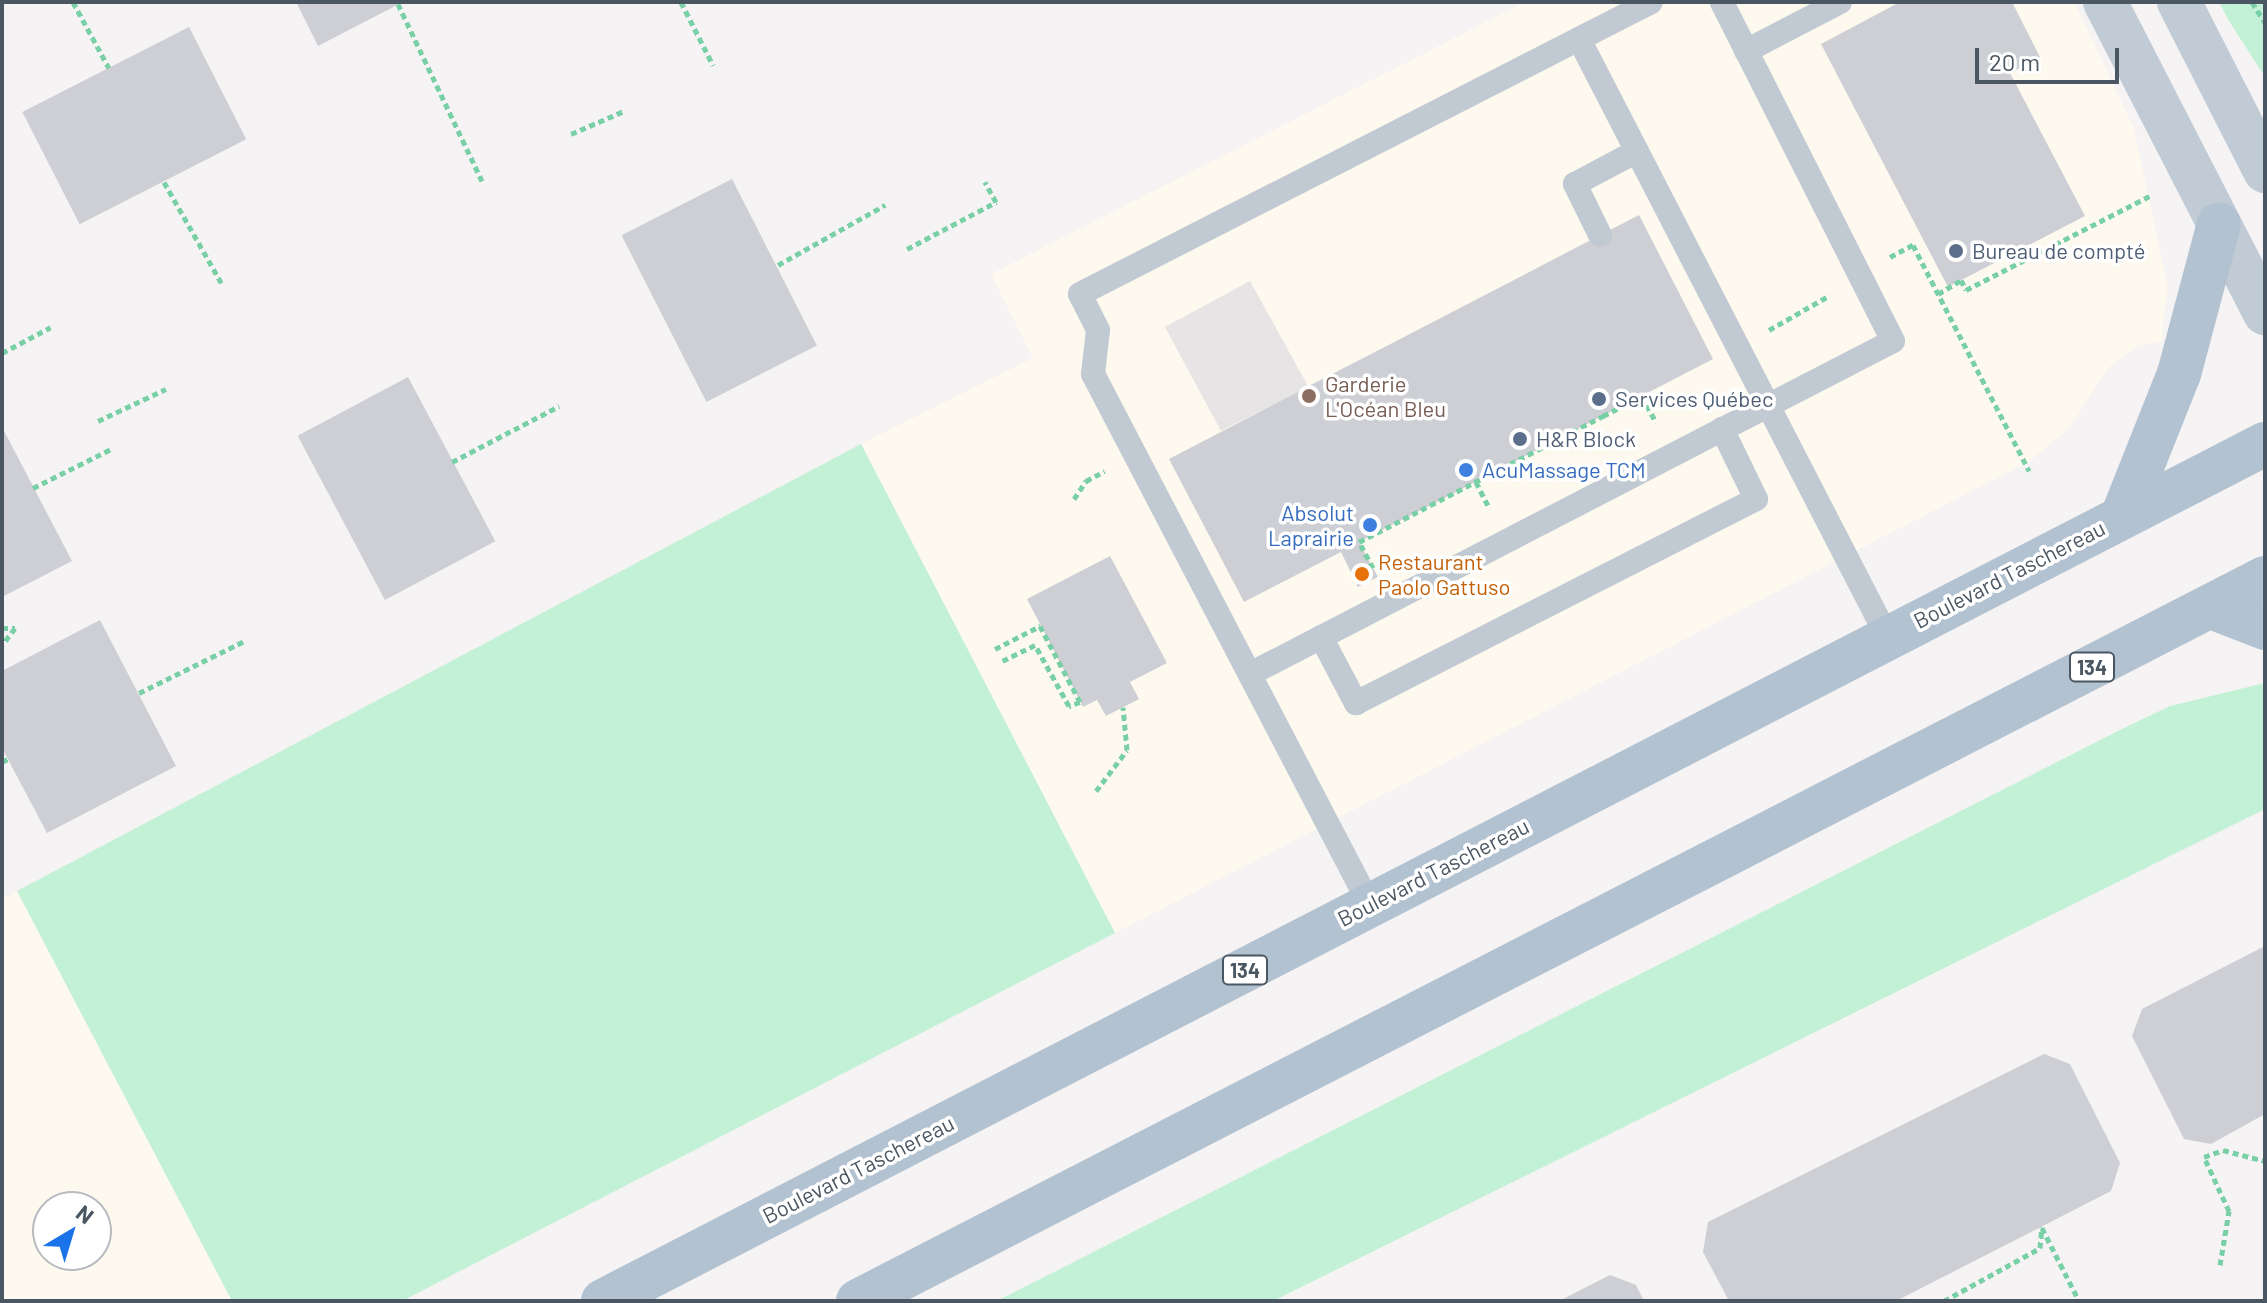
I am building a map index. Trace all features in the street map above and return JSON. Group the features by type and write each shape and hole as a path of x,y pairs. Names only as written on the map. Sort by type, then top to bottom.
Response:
{"main road":[{"path":"2122,517 2179,374 2219,224"},
{"name":"Boulevard Taschereau","path":"603,1301 1887,636 2265,444"},
{"name":"134","path":"858,1301 2265,578"},
{"path":"2211,607 2265,628"}],"street":[{"path":"2105,2 2265,313"},
{"path":"2179,2 2265,171"}],"lane":[{"path":"1370,905 1093,374 1098,330 1080,294 1651,2"},
{"path":"1250,674 1893,341 1722,2"},
{"path":"1746,51 1840,2"},
{"path":"1579,39 1887,636"},
{"path":"1600,235 1575,184 1637,151"},
{"path":"1321,637 1356,703 1756,499 1722,429"}],"path":[{"path":"73,2 109,68"},
{"path":"681,2 713,65"},
{"path":"2252,2 2265,23"},
{"path":"398,4 482,181"},
{"path":"571,134 624,111"},
{"path":"164,182 222,284"},
{"path":"907,249 996,202 985,182"},
{"path":"1938,294 1961,280 1966,290 2153,195"},
{"path":"778,265 885,205"},
{"path":"1878,263 1913,245 2029,471"},
{"path":"1768,330 1838,291"},
{"path":"2,353 51,327"},
{"path":"98,421 166,389"},
{"path":"1378,577 1359,542 1642,396"},
{"path":"452,462 559,406"},
{"path":"33,488 113,448"},
{"path":"995,649 1040,626 1080,702 1069,706 1035,645 1002,661"},
{"path":"2,628 15,628 2,645"},
{"path":"139,693 244,641"},
{"path":"1096,791 1127,750 1123,707"},
{"path":"2220,1265 2229,1211 2204,1157 2223,1150 2265,1161"},
{"path":"1944,1301 2040,1248 2042,1227 2079,1301"}],"shaded area":[{"path":"1525,2 2074,2 2134,128 2168,287 2161,342 2139,345 2108,368 2069,429 2030,461 1115,933 861,444 1033,358 991,274"},
{"name":"Garderie L'Océan Bleu","path":"1250,281 1308,386 1387,346 1465,488 1400,521 1345,419 1271,406 1221,431 1165,327"},
{"path":"17,891 232,1301 2,1301 2,899"}],"green space":[{"path":"2219,2 2265,2 2265,77 2229,21"},
{"path":"861,444 1115,933 402,1301 232,1301 17,891"},
{"path":"2265,683 2265,809 1273,1301 997,1301 2122,729 2170,706"}],"building":[{"path":"296,2 403,2 318,46"},
{"path":"1900,2 2012,2 2040,57 2010,73 2085,216 1948,287 1821,44"},
{"path":"189,27 246,139 80,224 22,112"},
{"path":"732,179 817,346 706,402 622,235"},
{"path":"1639,215 1713,359 1359,542 1378,577 1358,587 1341,552 1244,602 1169,459"},
{"path":"408,377 495,541 385,600 298,436"},
{"path":"2,427 72,561 2,597"},
{"path":"1110,556 1167,663 1130,682 1139,699 1106,716 1097,700 1083,707 1027,599"},
{"path":"100,620 176,766 47,833 2,748 2,671"},
{"path":"2265,946 2265,1114 2211,1144 2184,1139 2132,1036 2142,1009"},
{"path":"2044,1054 2070,1064 2120,1163 2111,1191 1896,1301 1729,1301 1703,1252 1708,1222"},
{"path":"1610,1275 1636,1285 1644,1301 1559,1301"}],"place":[{"name":"Bureau de compté","path":"1956,251"},
{"name":"Garderie L'Océan Bleu","path":"1309,396"},
{"name":"Services Québec","path":"1599,399"},
{"name":"H&R Block","path":"1520,439"},
{"name":"AcuMassage TCM","path":"1466,470"},
{"name":"Absolut Laprairie","path":"1370,525"},
{"name":"Restaurant Paolo Gattuso","path":"1362,574"}]}
